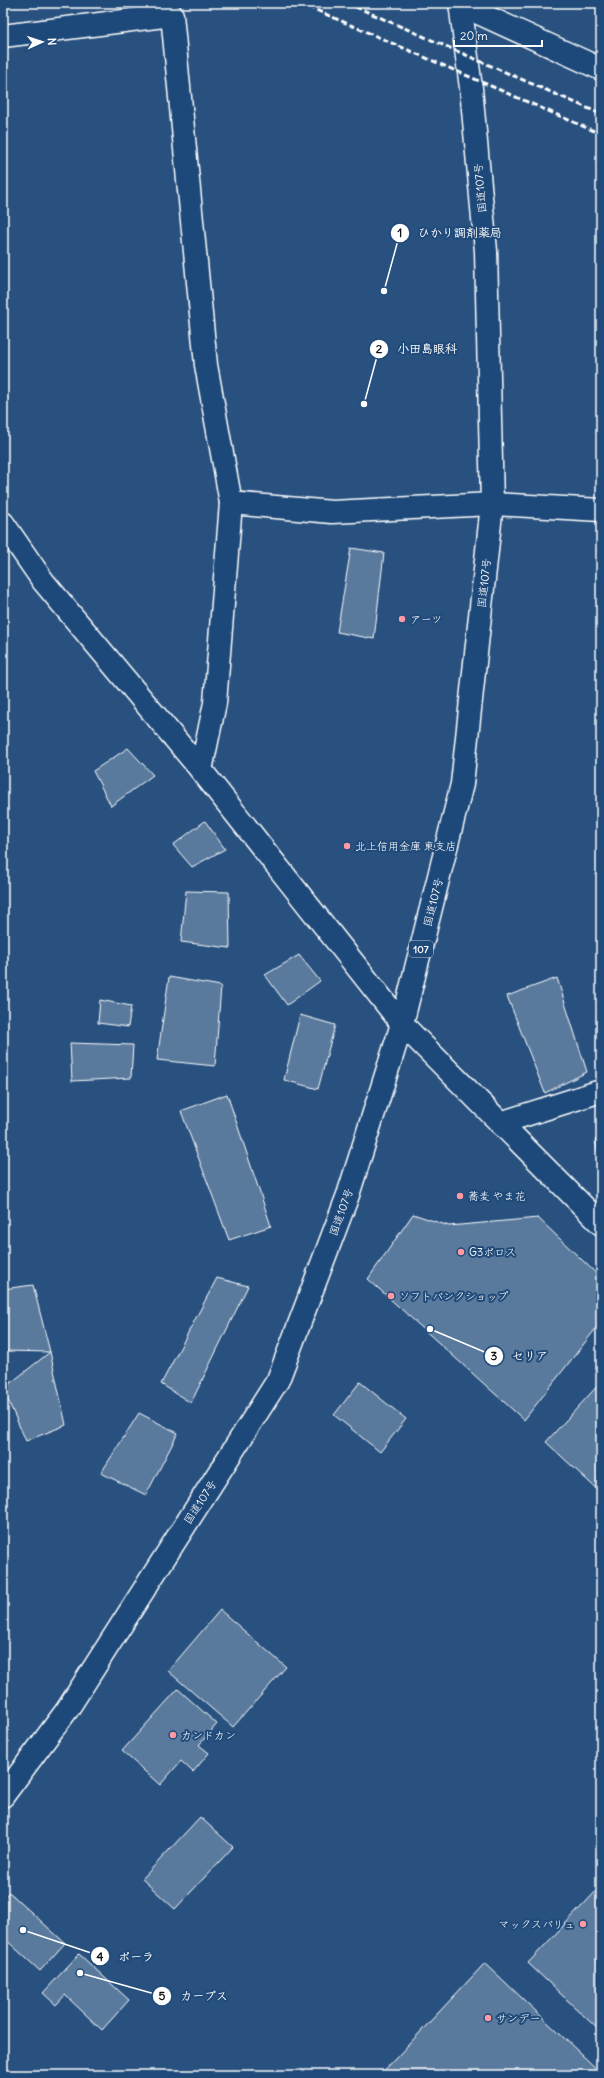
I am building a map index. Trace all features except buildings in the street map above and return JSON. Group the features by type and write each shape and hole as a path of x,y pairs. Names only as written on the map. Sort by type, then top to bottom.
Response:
{"main road":[{"path":"460,4 601,69"},
{"name":"国道107号","path":"3,1796 67,1710 278,1380 348,1195 402,1024 462,784 492,504 486,251 471,88 460,4"},
{"path":"3,36 172,15 206,365 231,503 215,703 201,770"},
{"path":"231,503 332,512 492,504 601,510"},
{"path":"3,523 43,581 201,770 402,1024 601,1224"},
{"path":"500,1122 601,1091"}],"railway":[{"path":"300,3 601,134"},
{"path":"347,3 601,114"}],"place":[{"name":"ひかり調剤薬局","path":"384,291"},
{"name":"小田島眼科","path":"364,404"},
{"name":"アーツ","path":"402,619"},
{"name":"北上信用金庫 東支店","path":"347,846"},
{"name":"蕎麦 やま花","path":"460,1196"},
{"name":"G3ポロス","path":"461,1252"},
{"name":"ソフトバンクショップ","path":"391,1296"},
{"name":"セリア","path":"430,1329"},
{"name":"カンドカン","path":"173,1735"},
{"name":"マックスバリュ","path":"583,1924"},
{"name":"ポーラ","path":"23,1930"},
{"name":"カーブス","path":"80,1973"},
{"name":"サンデー","path":"488,2018"}]}
